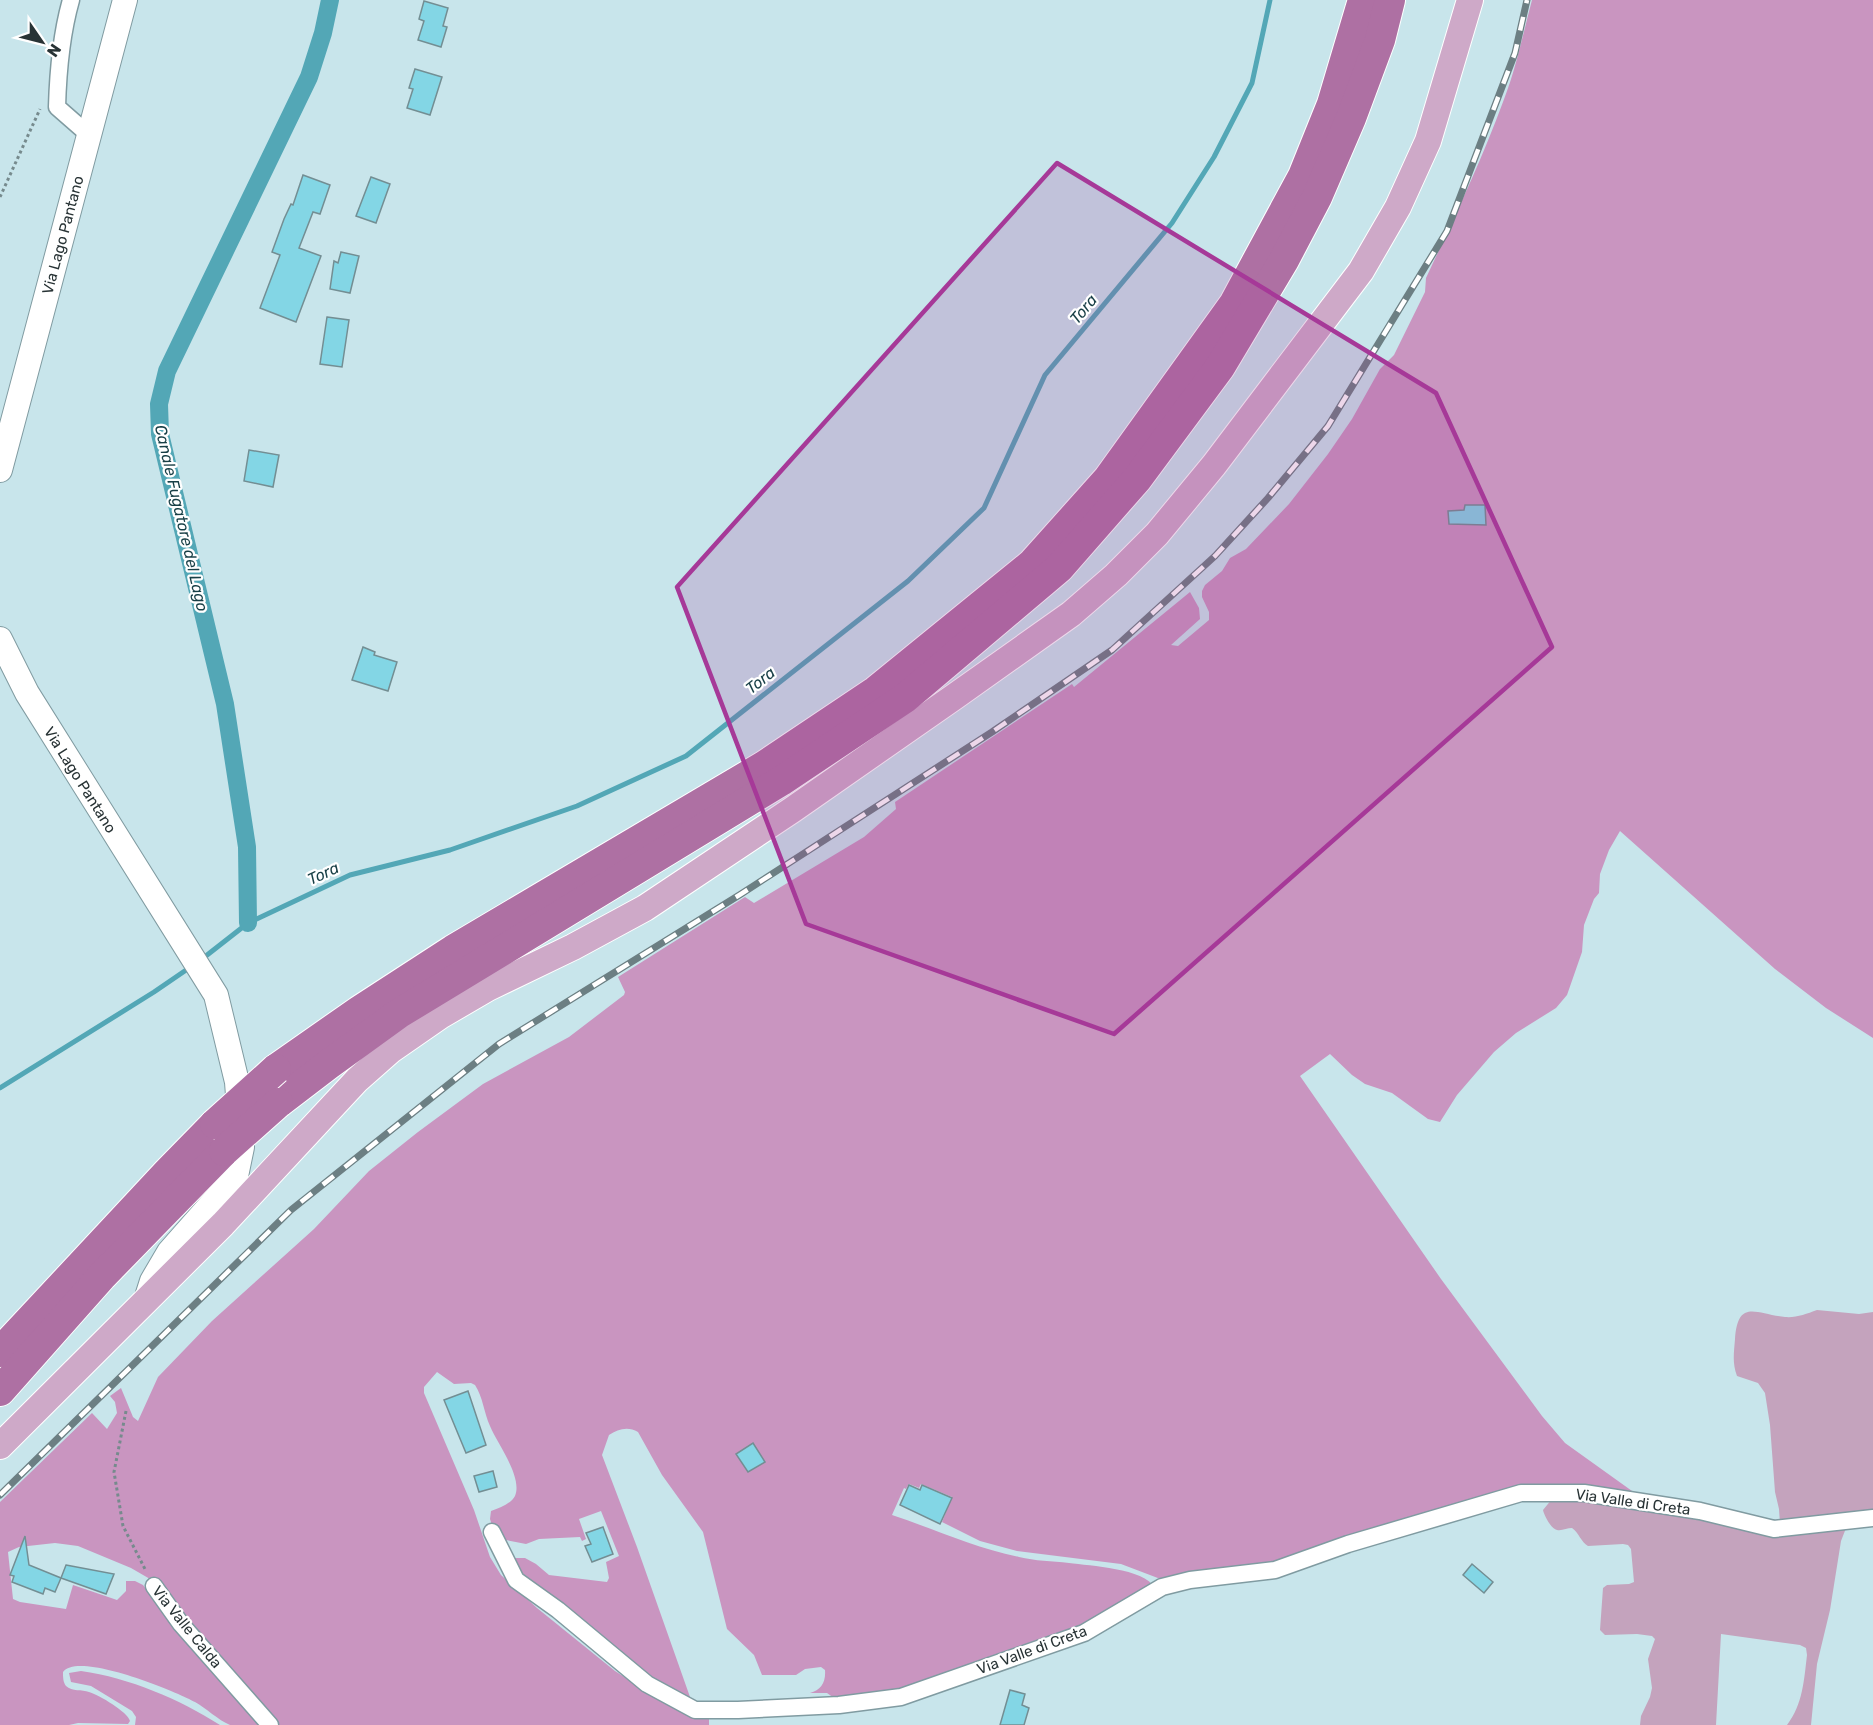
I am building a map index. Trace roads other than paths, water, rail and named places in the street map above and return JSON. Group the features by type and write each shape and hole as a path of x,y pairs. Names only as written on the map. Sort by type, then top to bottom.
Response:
{"highway":[{"path":"0,1391 102,1276 276,1069 359,1011 453,950 773,760 876,691 1032,564 1108,479 1234,304 1303,176 1332,104 1363,0"},
{"path":"0,1352 168,1172 220,1137 278,1103 398,1014 781,781 905,698 1059,568 1137,479 1220,367 1284,260 1317,197 1351,118 1380,40 1390,0"}],"main road":[{"path":"0,1446 223,1224 357,1080 392,1050 440,1016 488,988 584,942 645,908 792,810 954,697 1071,614 1116,575 1157,534 1214,465 1361,272 1398,207 1428,141 1470,0"}],"street":[{"path":"71,0 64,22 57,107 89,135"},
{"name":"Via Lago Pantano","path":"0,470 125,0"},
{"name":"Via Lago Pantano","path":"0,639 27,693 216,995 237,1082 242,1147 237,1176 169,1252 152,1281 144,1304"},
{"name":"Via Valle di Creta","path":"492,1532 516,1580 558,1610 647,1684 695,1710 738,1710 839,1705 901,1697 1084,1633 1162,1587 1190,1580 1275,1570 1348,1544 1521,1492 1584,1493 1700,1511 1774,1528 1792,1528 1873,1518"},
{"name":"Via Valle Calda","path":"154,1586 182,1624 270,1725"}],"waterway":[{"name":"Canale Fugatore del Lago","path":"248,923 247,847 225,704 160,434 159,404 167,371 309,77 323,33 330,0"},
{"name":"Tora","path":"202,959 248,923 350,875 450,850 577,806 686,756 908,581 984,508 1045,375 1172,223 1214,157 1252,83 1270,0"},
{"name":"Tora","path":"0,1088 192,966"}],"railway":[{"path":"0,1495 291,1210 499,1044 741,894 992,732 1112,650 1215,556 1268,498 1328,426 1447,231 1515,53 1527,0"}]}
